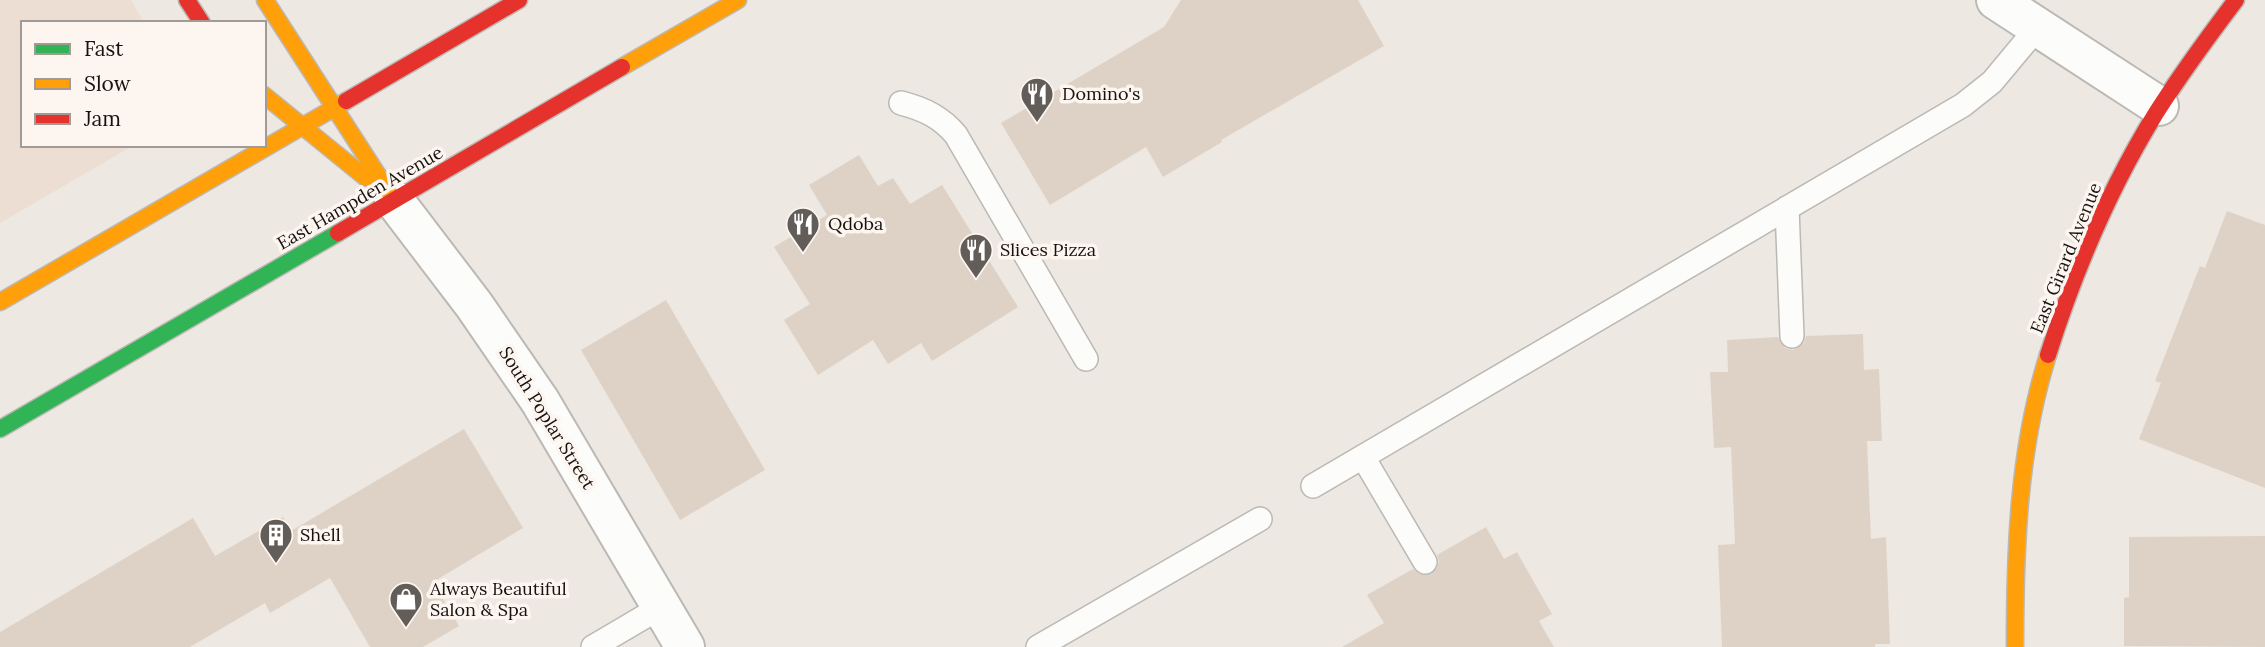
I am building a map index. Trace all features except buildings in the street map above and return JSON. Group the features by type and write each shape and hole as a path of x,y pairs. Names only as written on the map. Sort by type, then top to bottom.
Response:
{"main road":[{"path":"187,0 201,21"},
{"name":"South Poplar Street","path":"265,0 394,200"},
{"path":"0,302 519,0"},
{"name":"East Hampden Avenue","path":"0,429 738,0"},
{"name":"East Girard Avenue","path":"2015,647 2019,504 2029,437 2047,358 2088,245 2124,168 2159,106 2236,0"},
{"name":"South Poplar Street","path":"266,97 394,200"}],"street":[{"path":"1996,0 2159,106"},
{"name":"South Poplar Street","path":"394,200 474,305 540,401 685,647"}],"lane":[{"path":"1314,486 1972,99 1992,82 2037,28"},
{"path":"901,103 931,113 948,125 956,135 1086,359"},
{"path":"1787,208 1792,336"},
{"path":"1363,457 1425,562"},
{"path":"1038,647 1260,519"},
{"path":"593,647 661,607"}],"shaded area":[{"path":"0,0 131,0 143,21 21,21 21,147 131,147 0,223"}],"traffic: fast":[{"path":"0,429 338,233"}],"traffic: slow":[{"path":"265,0 394,200"},
{"path":"622,67 738,0"},
{"path":"266,97 366,178"},
{"path":"0,302 346,101"},
{"path":"2015,647 2016,573 2024,463 2048,355"}],"traffic: jam":[{"path":"187,0 201,21"},
{"path":"346,101 519,0"},
{"path":"2048,355 2082,261 2123,171 2165,98 2236,0"},
{"path":"338,233 622,67"}],"place":[{"name":"Domino's","path":"1037,124"},
{"name":"Qdoba","path":"803,254"},
{"name":"Slices Pizza","path":"976,280"},
{"name":"Shell","path":"276,565"},
{"name":"Always Beautiful Salon & Spa","path":"406,629"}]}
